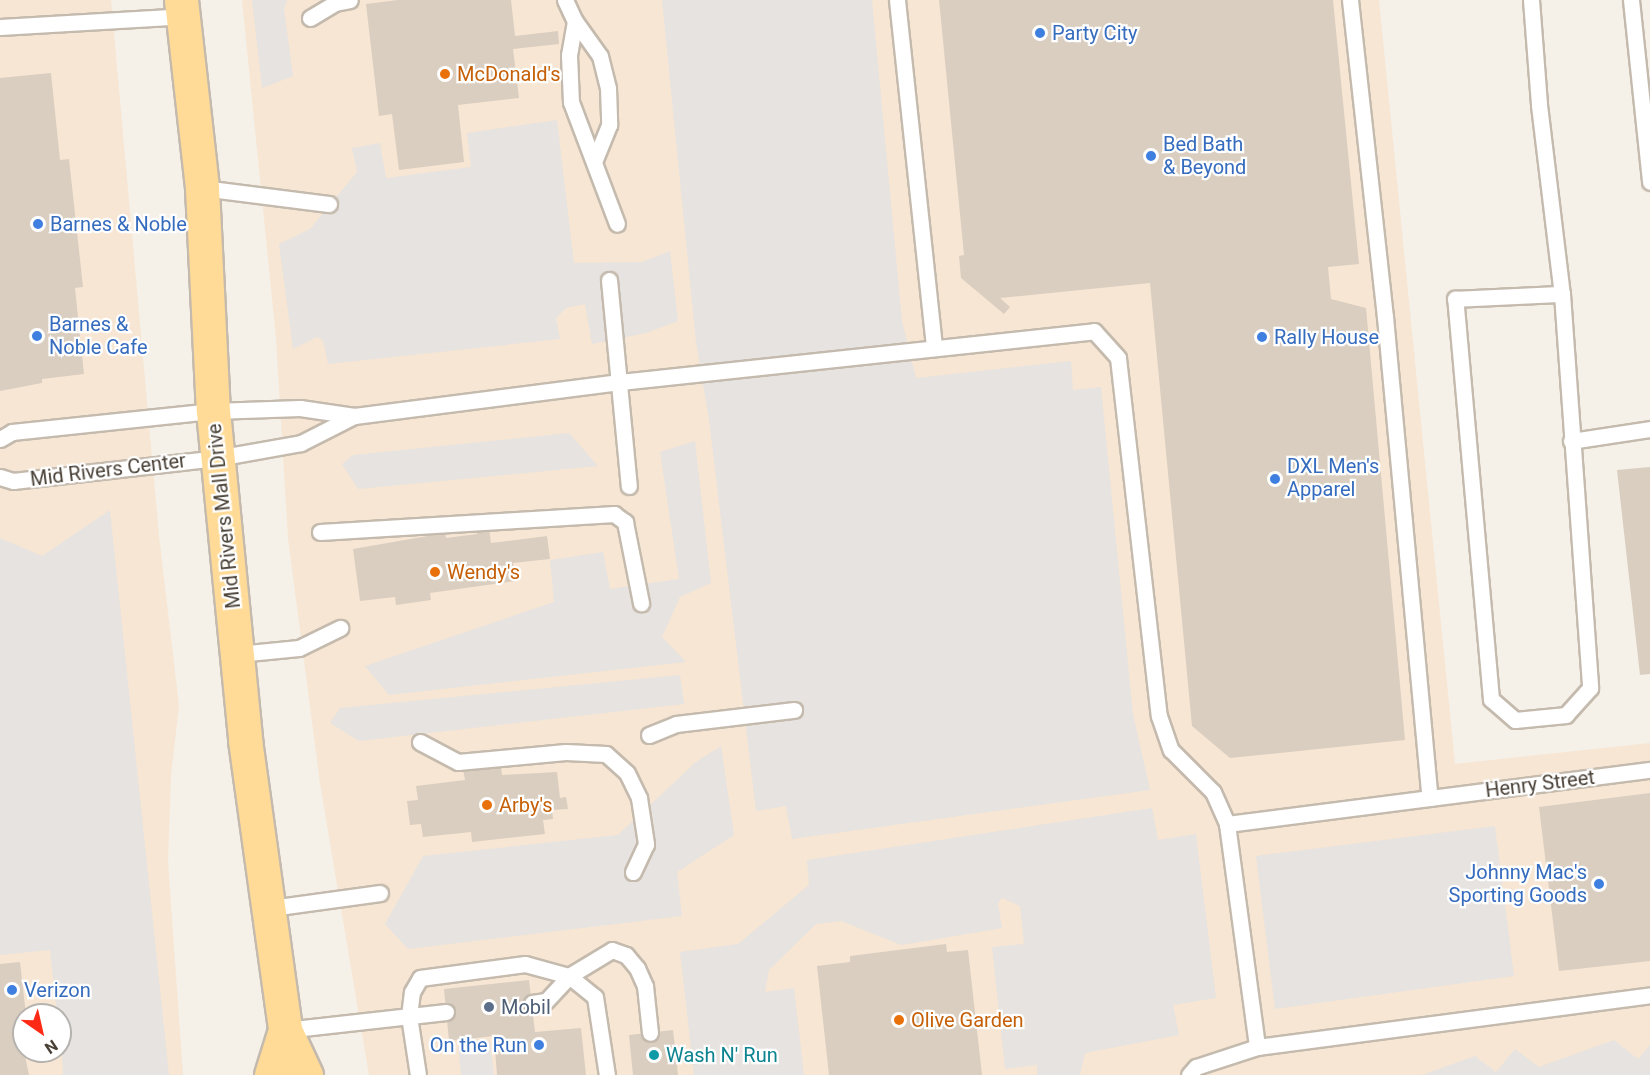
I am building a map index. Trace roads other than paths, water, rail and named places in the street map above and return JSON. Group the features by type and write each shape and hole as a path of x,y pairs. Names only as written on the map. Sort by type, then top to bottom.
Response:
{"main road":[{"name":"Mid Rivers Mall Drive","path":"182,8 202,188 213,411 245,740 271,908 285,1030 306,1075"},
{"name":"Mid Rivers Mall Drive","path":"272,1075 285,1030"}],"lane":[{"path":"310,18 334,3 350,0"},
{"path":"565,0 575,21 600,56 608,88 609,125 595,159"},
{"path":"897,0 934,348"},
{"path":"1350,0 1385,317 1430,798"},
{"path":"1531,0 1539,105 1562,294 1590,688 1566,715 1515,720 1491,699 1455,299 1562,294"},
{"path":"1631,0 1650,182"},
{"path":"0,27 182,8"},
{"path":"575,21 569,55 571,102 595,159 616,224"},
{"path":"202,188 329,204"},
{"path":"609,280 629,486"},
{"path":"0,440 12,432 213,411 300,408 354,416 620,382 1094,331 1118,358 1159,716 1172,750 1213,792 1227,824 1257,1047"},
{"name":"Mid Rivers Center","path":"0,477 13,481 217,458 301,443 354,416"},
{"path":"1571,441 1650,429"},
{"path":"320,532 614,514 625,522 630,537 640,603"},
{"path":"238,654 299,648 340,628"},
{"path":"649,735 676,724 794,710"},
{"path":"420,742 458,762 566,752 606,754 627,773 639,798 646,844 633,872"},
{"name":"Henry Street","path":"1227,824 1650,770"},
{"path":"271,908 380,893"},
{"path":"532,1003 546,1001 569,976 612,950 626,955 645,986 650,1033"},
{"path":"418,1075 409,1016 411,992 420,978 525,964 569,976 595,997 607,1075"},
{"path":"1189,1075 1196,1067 1257,1047 1650,996"},
{"path":"285,1030 446,1012"}],"place":[{"name":"Party City","path":"1040,33"},
{"name":"McDonald's","path":"445,74"},
{"name":"Bed Bath & Beyond","path":"1151,156"},
{"name":"Barnes & Noble","path":"38,224"},
{"name":"Barnes & Noble Cafe","path":"37,336"},
{"name":"Rally House","path":"1262,337"},
{"name":"DXL Men's Apparel","path":"1275,479"},
{"name":"Wendy's","path":"435,572"},
{"name":"Arby's","path":"487,805"},
{"name":"Johnny Mac's Sporting Goods","path":"1599,884"},
{"name":"Verizon","path":"12,990"},
{"name":"Mobil","path":"489,1007"},
{"name":"Olive Garden","path":"899,1020"},
{"name":"On the Run","path":"539,1045"},
{"name":"Wash N' Run","path":"654,1055"}]}
